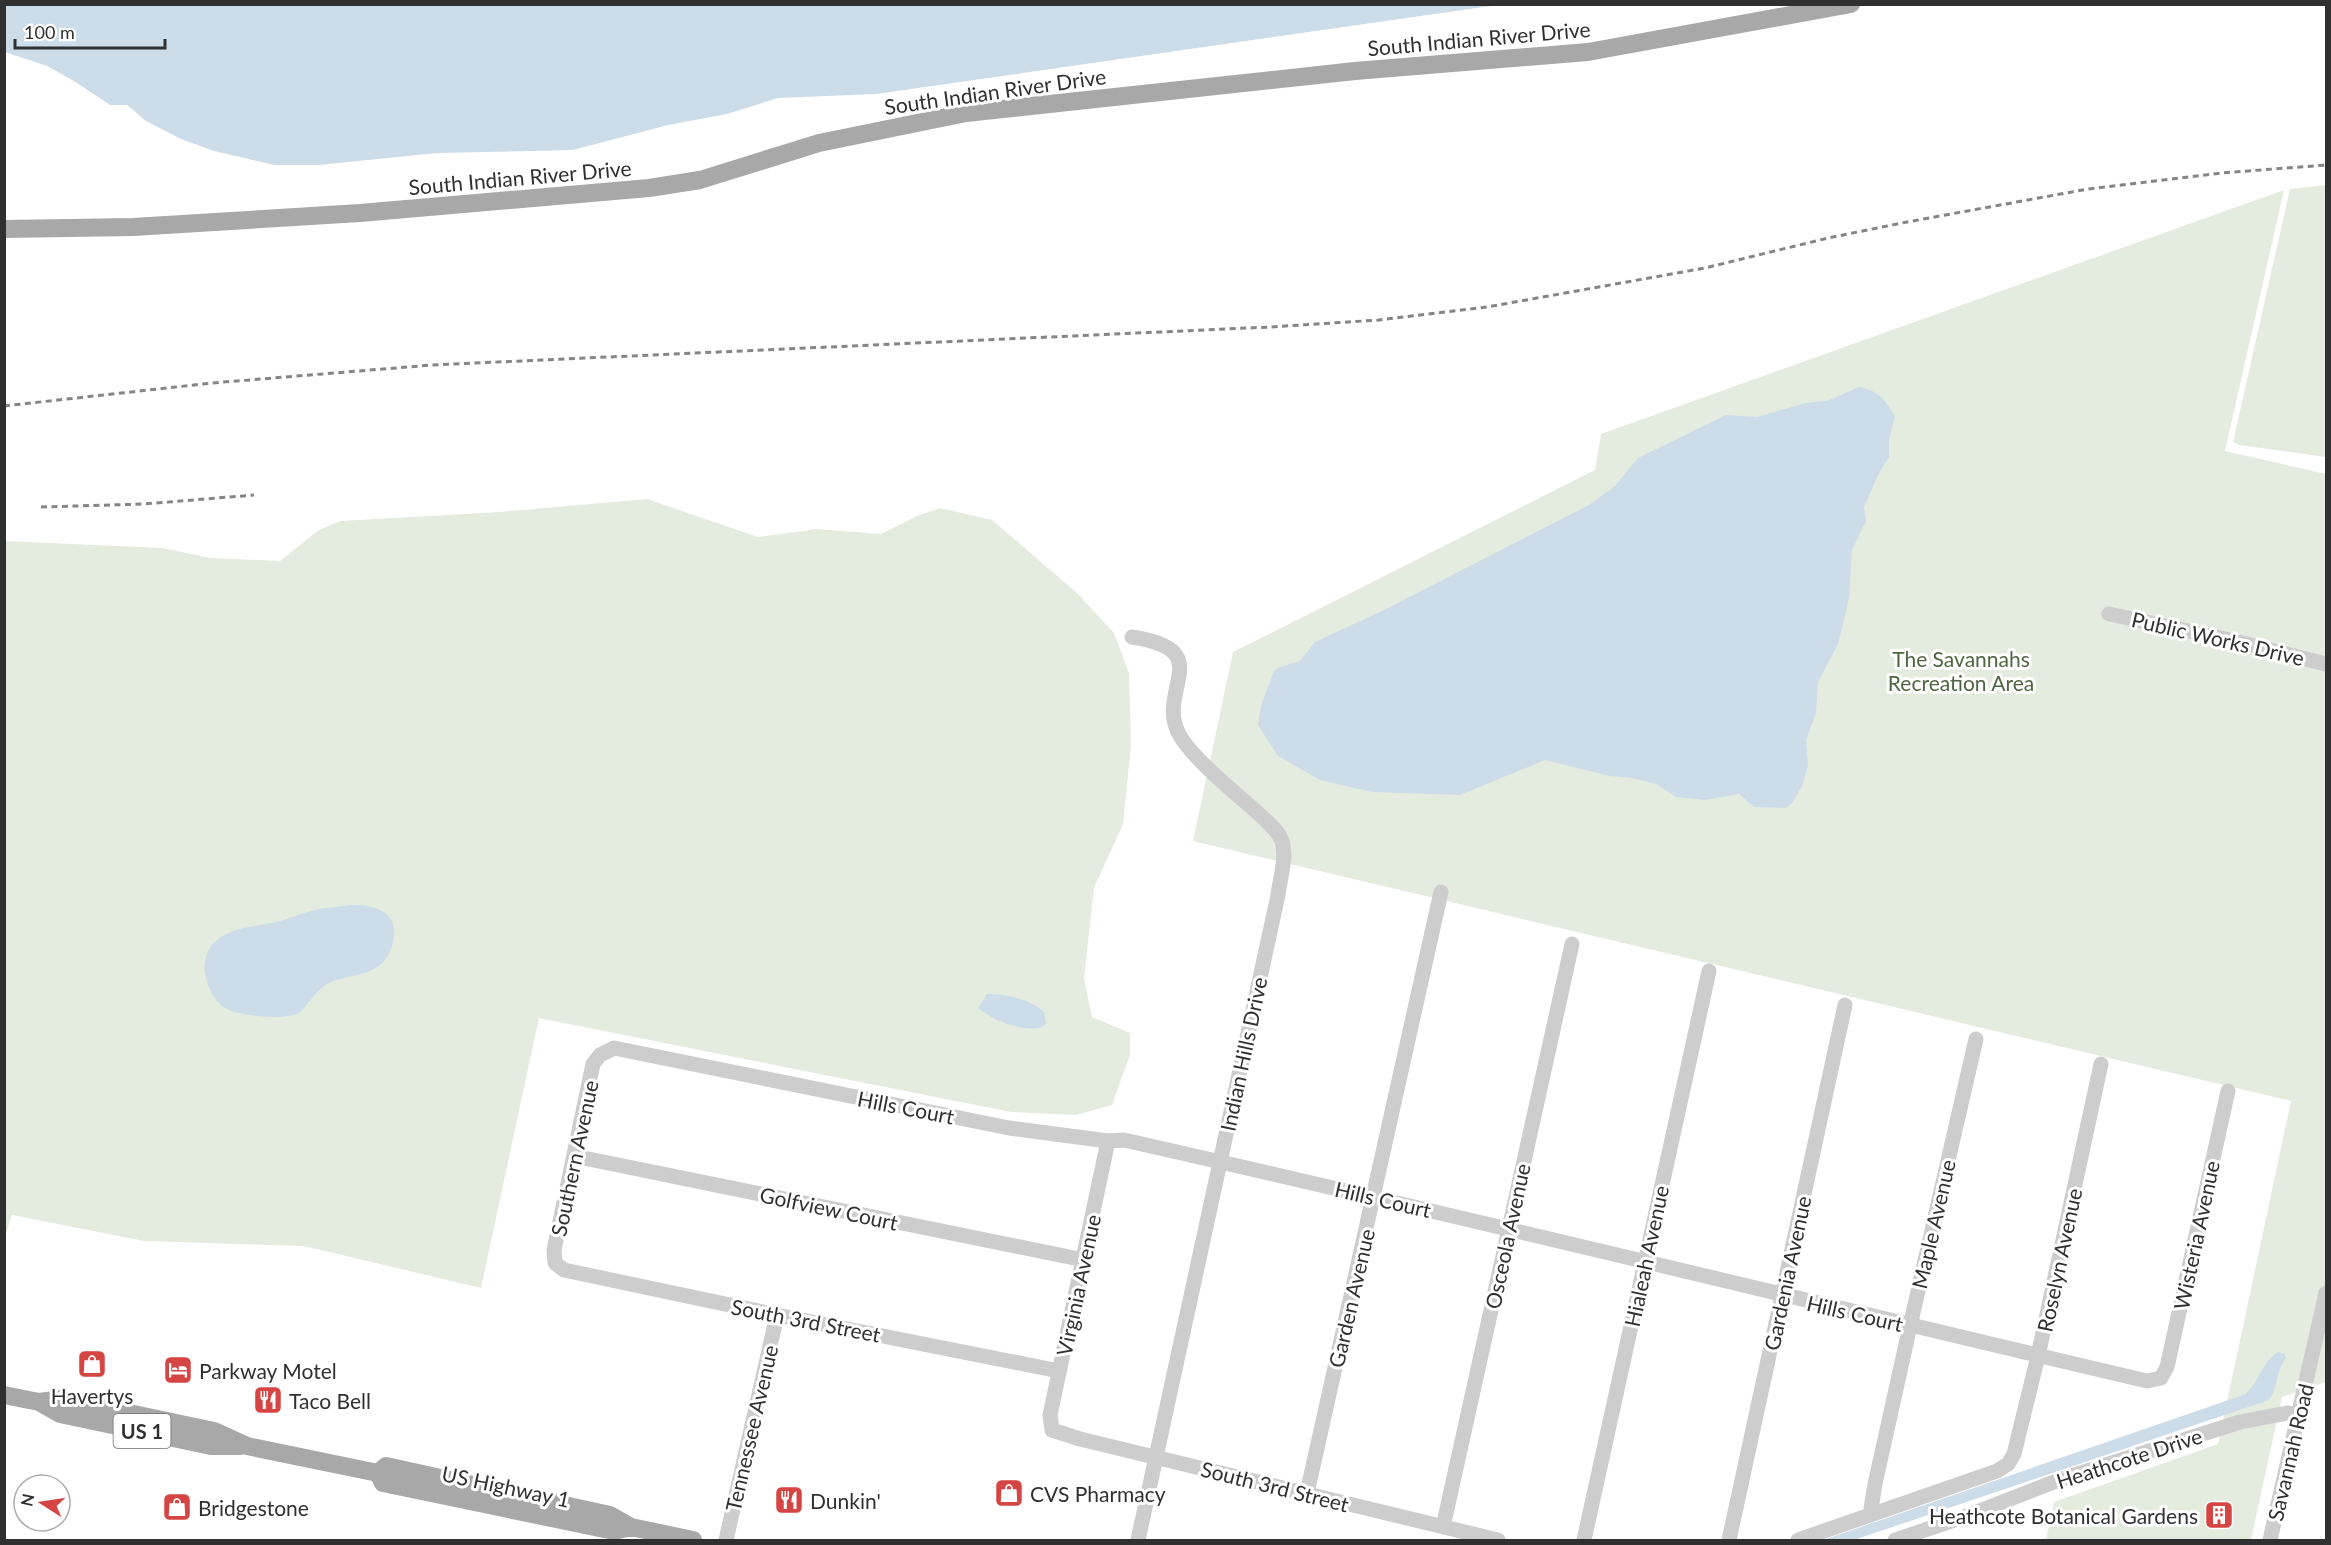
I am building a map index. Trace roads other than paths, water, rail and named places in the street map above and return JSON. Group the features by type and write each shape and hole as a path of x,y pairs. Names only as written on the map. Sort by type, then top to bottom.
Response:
{"main road":[{"name":"South Indian River Drive","path":"4,229 133,227 360,213 649,188 700,180 819,143 966,113 1355,71 1588,52 1851,4"},
{"name":"US Highway 1","path":"4,1395 39,1402 60,1414 211,1446 247,1446 378,1473 386,1467 610,1515 631,1527 693,1540"}],"street":[{"name":"Public Works Drive","path":"2109,614 2235,641 2326,664"},
{"name":"Indian Hills Drive","path":"1132,637 1164,644 1175,654 1181,666 1174,711 1178,732 1199,759 1271,825 1281,838 1284,853 1278,895 1138,1540"},
{"name":"Garden Avenue","path":"1308,1493 1441,892"},
{"name":"Osceola Avenue","path":"1443,1527 1572,944"},
{"name":"Hialeah Avenue","path":"1584,1540 1709,971"},
{"name":"Gardenia Avenue","path":"1729,1540 1845,1005"},
{"name":"Maple Avenue","path":"1870,1515 1910,1326 1976,1039"},
{"name":"Hills Court","path":"600,1055 614,1048 1009,1128 1108,1141 1124,1140 1508,1228 1781,1296 2147,1381 2161,1377"},
{"name":"Southern Avenue","path":"555,1263 554,1250 593,1064 600,1055"},
{"name":"Roselyn Avenue","path":"1870,1515 1997,1471 2008,1464 2014,1455 2038,1356 2101,1064"},
{"name":"Wisteria Avenue","path":"2161,1377 2168,1367 2228,1091"},
{"name":"Virginia Avenue","path":"1052,1430 1050,1415 1108,1141"},
{"name":"Golfview Court","path":"574,1155 1084,1260"},
{"name":"South 3rd Street","path":"555,1263 564,1270 1059,1371"},
{"name":"Savannah Road","path":"2270,1540 2326,1293"},
{"name":"Tennessee Avenue","path":"726,1540 777,1315"},
{"name":"Heathcote Drive","path":"1895,1540 1964,1517 2058,1480 2240,1422 2287,1413 2299,1415"},
{"name":"South 3rd Street","path":"1052,1430 1157,1458 1498,1540"},
{"path":"1797,1540 1870,1515"}],"water":[{"path":"4,5 1498,5 876,94 778,98 727,114 668,125 573,150 437,153 319,165 274,165 214,151 181,139 146,121 127,105 110,105 47,66 5,52"},
{"path":"1859,387 1872,391 1880,397 1895,416 1889,440 1889,457 1864,507 1866,521 1852,550 1849,598 1838,644 1818,682 1816,713 1806,740 1808,766 1802,786 1793,802 1786,808 1754,807 1739,794 1705,800 1676,797 1656,784 1610,776 1545,760 1460,795 1372,792 1320,780 1278,756 1258,725 1261,706 1274,671 1300,661 1315,642 1382,611 1589,505 1615,486 1638,458 1726,415 1757,417 1806,403 1827,401"},
{"path":"351,905 369,906 384,912 393,923 392,945 387,958 380,965 368,972 335,980 324,986 300,1012 294,1015 265,1017 244,1014 226,1009 215,998 208,986 206,958 214,943 222,937 237,930 276,922 315,910"},
{"path":"987,994 1009,996 1032,1004 1044,1012 1046,1023 1042,1027 1026,1028 991,1017 978,1008"},
{"path":"2278,1352 2284,1354 2286,1358 2269,1400 1854,1540 1823,1540 2246,1394 2268,1361"}],"railway":[{"path":"4,406 212,383 432,365 1270,327 1379,320 1487,307 1705,268 1828,238 2088,189 2221,173 2326,165"},
{"path":"41,507 144,504 254,495"}],"place":[{"name":"Havertys","path":"92,1364"},
{"name":"Parkway Motel","path":"178,1370"},
{"name":"Taco Bell","path":"268,1400"},
{"name":"CVS Pharmacy","path":"1009,1493"},
{"name":"Dunkin'","path":"789,1500"},
{"name":"Bridgestone","path":"177,1507"},
{"name":"Heathcote Botanical Gardens","path":"2219,1515"}],"park label":[{"name":"The Savannahs Recreation Area","path":"1961,670"}]}
